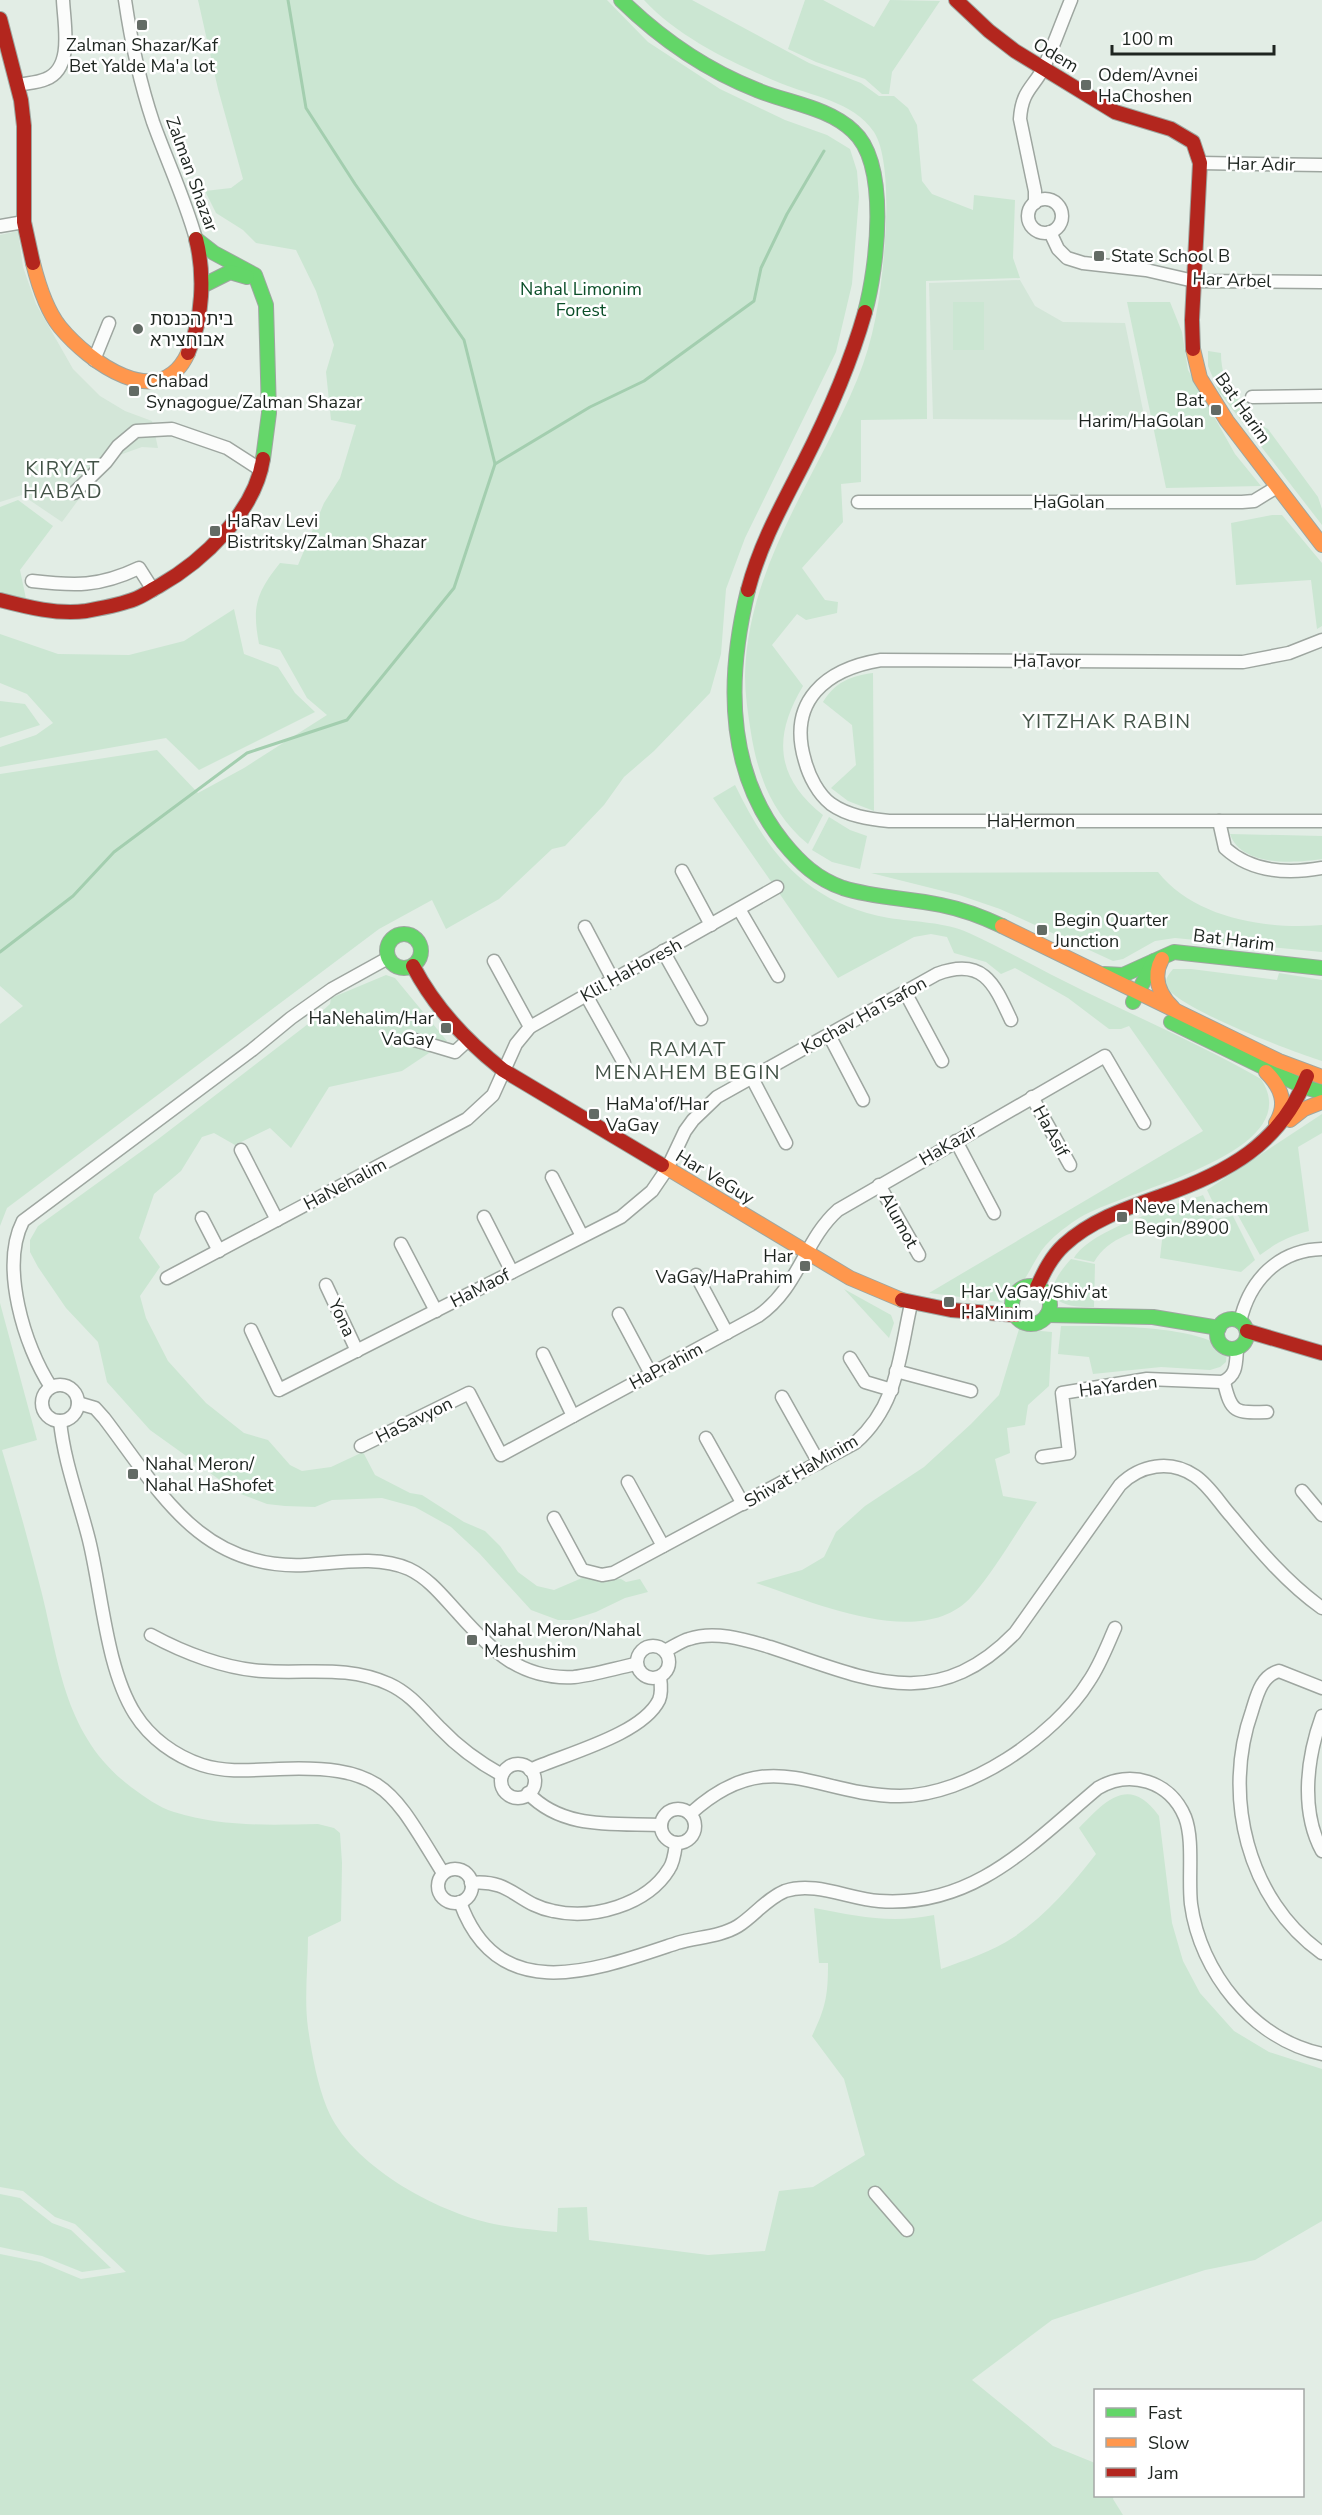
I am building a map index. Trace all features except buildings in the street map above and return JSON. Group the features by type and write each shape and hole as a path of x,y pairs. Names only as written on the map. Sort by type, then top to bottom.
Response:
{"street":[{"path":"18,86 47,79 59,71 65,50 63,0"},
{"name":"Zalman Shazar","path":"0,19 18,86 24,126 24,222 35,269 53,315 59,326 94,360 130,380 145,382 164,379 172,374 184,361 193,341 202,286 201,254 182,194 153,122 124,0"},
{"path":"621,0 660,36 718,72 750,88 839,121 854,132 864,144 871,163 875,189 877,242 868,309 857,344 827,416 769,529 747,594 734,673 738,747 745,780 754,800 779,838 813,874 848,889 873,896 946,906 1022,934 1098,973 1135,998 1180,1014 1322,1077"},
{"name":"Odem","path":"956,0 989,31 1043,68 1115,112 1184,134 1193,142 1200,163"},
{"path":"1035,203 1035,191 1020,119 1021,109 1025,92 1043,68 1071,0"},
{"name":"Har Adir","path":"1200,163 1322,165"},
{"name":"Bat Harim","path":"1200,163 1192,345 1200,378 1227,421 1322,545"},
{"path":"1046,200 1059,207 1061,222 1050,232 1039,232 1029,222 1029,210 1035,203 1046,200"},
{"path":"0,226 24,222"},
{"name":"Har Arbel","path":"1050,232 1058,249 1067,258 1083,263 1146,270 1194,281 1322,282"},
{"path":"0,600 32,608 84,611 136,599 191,565 219,541 242,509 261,470 269,413 266,305 255,275 214,253 196,239"},
{"path":"202,286 222,273 231,272 239,272 259,285"},
{"path":"94,360 109,323"},
{"path":"1252,397 1322,396"},
{"path":"74,493 106,462 118,446 136,431 172,429 227,448 261,470"},
{"name":"HaGolan","path":"858,502 1242,502 1254,501 1277,487"},
{"path":"32,581 69,585 114,580 139,568 153,590"},
{"name":"HaTavor","path":"801,725 804,711 818,688 846,668 861,663 881,660 1243,662 1289,653 1322,640"},
{"name":"HaHermon","path":"801,725 803,756 809,776 831,804 860,818 889,821 1322,821"},
{"path":"1219,821 1225,848 1247,864 1291,871 1322,868"},
{"path":"682,871 711,925"},
{"name":"Klil HaHoresh","path":"505,1072 516,1044 530,1027 777,887"},
{"path":"946,906 969,921 1135,998 1253,1063 1304,1087 1322,1092"},
{"path":"738,909 778,976"},
{"path":"585,927 613,980"},
{"path":"398,934 415,937 421,946 420,957 413,966 402,968 396,966 388,958 386,950 389,942 398,934"},
{"path":"663,951 701,1019"},
{"name":"Bat Harim","path":"1098,973 1123,975 1168,953 1187,952 1322,968"},
{"path":"1168,953 1160,960 1157,980 1163,997 1180,1014"},
{"path":"51,1387 31,1355 9,1281 10,1247 23,1221 252,1050 291,1018 332,989 388,958"},
{"path":"494,961 530,1027"},
{"path":"1135,998 1154,961"},
{"name":"Har VeGuy","path":"413,966 432,998 468,1040 505,1072 866,1287 911,1304 954,1312 1016,1315"},
{"name":"Kochav HaTsafon","path":"667,1169 685,1131 717,1097 937,974 953,968 966,968 986,976 997,990 1011,1020"},
{"path":"905,992 942,1061"},
{"path":"586,995 624,1063"},
{"path":"829,1035 863,1101"},
{"path":"408,1038 455,1052 468,1040"},
{"name":"HaKazir","path":"809,1253 830,1217 848,1202 1104,1056 1144,1124"},
{"path":"1253,1063 1276,1083 1283,1101 1279,1119 1262,1143"},
{"name":"HaNehalim","path":"167,1278 467,1119 493,1095 505,1072"},
{"path":"1277,1130 1288,1117 1304,1087 1308,1072"},
{"path":"752,1078 786,1143"},
{"name":"HaAsif","path":"1032,1097 1070,1165"},
{"path":"1037,1287 1049,1260 1076,1234 1110,1215 1215,1174 1262,1143 1304,1109 1322,1102"},
{"path":"956,1141 994,1213"},
{"path":"241,1150 277,1220"},
{"name":"HaMaof","path":"251,1330 279,1390 621,1217 652,1191 667,1169"},
{"path":"552,1177 582,1236"},
{"name":"Alumot","path":"879,1185 919,1255"},
{"path":"484,1217 512,1272"},
{"path":"202,1218 219,1251"},
{"path":"401,1244 436,1311"},
{"path":"1322,1249 1301,1252 1275,1264 1251,1290 1244,1327 1246,1341 1238,1348 1230,1349 1221,1344 1217,1335 1219,1328 1228,1320 1244,1327 1322,1353"},
{"name":"HaPrahim","path":"501,1455 773,1306 809,1253"},
{"path":"696,1275 727,1333"},
{"name":"Yona","path":"326,1285 357,1350"},
{"path":"1027,1286 1037,1287 1048,1296 1050,1308 1047,1315 1039,1322 1021,1320 1016,1315 1012,1304 1017,1293 1027,1286"},
{"name":"Shivat HaMinim","path":"554,1518 582,1570 602,1575 613,1573 855,1443 870,1430 884,1409 892,1390 911,1304"},
{"path":"619,1314 651,1374"},
{"path":"1047,1315 1146,1317 1219,1328"},
{"path":"1238,1348 1235,1373 1224,1382 1228,1401 1236,1411 1267,1412"},
{"path":"543,1354 573,1416"},
{"path":"850,1358 865,1383 892,1390"},
{"path":"896,1371 971,1391"},
{"name":"HaYarden","path":"1042,1457 1069,1453 1062,1394 1147,1379 1224,1382"},
{"path":"64,1385 70,1388 78,1403 73,1415 60,1421 50,1418 42,1409 44,1394 51,1387 64,1385"},
{"name":"HaSavyon","path":"362,1446 468,1393 501,1455"},
{"path":"782,1397 819,1463"},
{"path":"78,1403 95,1408 154,1485 185,1521 199,1533 236,1554 273,1564 372,1561 401,1566 421,1576 435,1588 492,1650 516,1665 537,1673 574,1677 636,1664"},
{"path":"60,1421 62,1443 88,1539 118,1679 131,1708 150,1734 185,1758 224,1770 323,1768 344,1770 373,1782 382,1787 405,1812 443,1873"},
{"path":"706,1438 743,1504"},
{"path":"665,1651 691,1638 718,1636 750,1641 886,1683 925,1683 963,1673 997,1652 1016,1633 1120,1485 1137,1472 1158,1466 1178,1468 1203,1482 1273,1565 1322,1608"},
{"path":"628,1482 663,1546"},
{"path":"1302,1491 1322,1515"},
{"path":"690,1814 711,1797 747,1780 770,1775 802,1778 867,1792 900,1796 929,1793 962,1782 1028,1745 1053,1724 1089,1681 1115,1628"},
{"path":"151,1635 185,1652 241,1668 282,1672 334,1670 389,1684 412,1698 451,1739 502,1775"},
{"path":"656,1646 665,1651 669,1663 666,1671 660,1677 651,1679 643,1676 636,1664 638,1654 646,1647 656,1646"},
{"path":"1322,1688 1279,1671 1267,1677 1254,1704 1244,1736 1239,1785 1240,1813 1247,1840 1265,1886 1286,1919 1303,1938 1322,1953"},
{"path":"530,1770 605,1741 626,1730 645,1716 658,1702 662,1689 660,1677"},
{"path":"1322,1716 1309,1760 1308,1785 1310,1810 1322,1851"},
{"path":"518,1764 530,1770 534,1782 528,1793 520,1797 510,1796 501,1784 502,1775 507,1768 518,1764"},
{"path":"460,1902 475,1935 483,1945 500,1958 532,1971 570,1973 624,1961 736,1927 775,1897 795,1889 815,1889 865,1900 901,1902 940,1896 960,1889 1001,1868 1083,1800 1110,1781 1137,1778 1149,1781 1170,1796 1185,1818 1194,1919 1199,1939 1213,1970 1235,2000 1258,2022 1288,2041 1322,2054"},
{"path":"528,1793 547,1809 572,1819 661,1825"},
{"path":"681,1809 690,1814 694,1822 694,1832 688,1839 676,1842 664,1836 661,1825 664,1816 669,1811 681,1809"},
{"path":"471,1883 500,1884 531,1904 552,1911 574,1914 600,1911 624,1905 659,1883 670,1868 676,1842"},
{"path":"453,1869 467,1873 471,1883 470,1894 460,1902 450,1902 440,1895 438,1882 443,1873 453,1869"},
{"path":"875,2193 907,2230"}],"shaded area":[{"path":"18,231 23,267 36,304 73,369 100,396 125,411 152,421 158,448 142,447 114,457 101,469 62,522 22,495 0,502 0,235"},
{"path":"1020,280 1035,306 1063,322 1125,323 1145,420 933,419 929,283"}],"green space":[{"name":"Nahal Limonim Forest","path":"198,0 607,0 648,42 720,89 785,120 827,135 850,149 857,171 859,197 852,284 836,352 745,538 726,589 721,654 710,693 654,751 624,777 604,805 565,846 552,849 499,899 446,929 432,900 379,929 7,1208 0,1226 0,1024 23,1006 0,986 0,774 157,750 198,793 244,768 327,715 307,698 280,650 259,644 256,610 261,592 280,563 298,565 324,503 340,478 356,425 331,420 326,372 334,345 316,291 296,250 256,243 243,230 216,213 205,191 231,188 243,179 218,89"},
{"path":"644,0 692,0 809,63 861,83 879,96 894,96 908,108 917,125 922,181 932,194 973,210 974,195 1015,200 1013,258 1020,278 926,281 927,419 861,420 861,482 841,484 843,522 802,568 825,600 838,602 837,613 806,620 797,614 772,645 803,686 793,704 783,739 788,771 795,786 823,815 808,844 785,821 776,808 758,765 751,733 745,676 749,636 758,597 771,560 841,416 870,342 881,283 886,223 886,189 882,151 874,132 855,113 831,101 780,83 726,58 673,26"},
{"path":"805,0 823,0 874,27 890,0 940,1 892,72 889,94 882,94 865,79 816,62 788,49"},
{"path":"953,302 984,302 984,350 953,350"},
{"path":"1127,302 1170,302 1182,332 1188,370 1235,454 1261,486 1166,488"},
{"path":"1208,351 1221,353 1224,376 1233,393 1261,425 1268,429 1318,497 1322,509 1322,525 1219,392 1208,366"},
{"path":"18,500 53,526 20,570 29,613 0,599 0,507"},
{"path":"1282,515 1322,563 1322,626 1317,629 1311,580 1236,585 1231,523"},
{"path":"234,609 244,654 278,667 295,693 315,712 199,770 166,738 0,767 0,747 36,735 53,723 27,694 0,683 0,634 58,654 129,655 184,641"},
{"path":"873,673 874,811 848,801 831,788 856,765 852,725 823,702 833,689 844,681"},
{"path":"0,701 25,704 40,725 0,738"},
{"path":"735,785 762,833 777,854 813,888 835,901 860,911 960,929 1240,1067 1261,1079 1269,1106 1259,1129 1235,1149 1202,1167 1097,1209 1076,1220 1049,1241 1020,1287 1000,1302 929,1293 1203,1131 1129,1026 1109,1029 1068,998 1015,968 1001,974 986,962 954,953 947,937 931,934 914,937 838,978 713,798"},
{"path":"829,817 850,830 867,836 860,869 832,862 812,850"},
{"path":"1230,834 1322,836 1322,859 1284,862 1257,857 1236,845"},
{"path":"1158,872 1173,888 1191,900 1233,918 1278,925 1322,925 1322,952 1175,938 1155,941 1123,959 1113,961 1000,909 959,895 871,873"},
{"path":"1173,969 1191,969 1277,980 1279,973 1322,980 1322,1061 1237,1028 1189,1005 1173,994 1166,985"},
{"path":"386,975 395,978 447,1041 402,1071 329,1087 291,1148 270,1128 235,1145 214,1133 202,1137 181,1171 154,1194 139,1238 160,1267 140,1296 146,1318 168,1361 206,1403 244,1433 268,1440 290,1465 302,1471 331,1467 363,1452 375,1475 410,1493 422,1495 464,1522 485,1531 500,1546 518,1572 537,1586 554,1590 582,1578 621,1579 626,1582 640,1579 648,1592 625,1598 596,1612 571,1620 558,1620 531,1610 479,1553 451,1527 415,1507 382,1498 332,1500 315,1507 285,1506 267,1504 238,1493 150,1430 107,1382 98,1342 66,1308 30,1252 30,1240 38,1226 157,1140 308,1024 330,1004 331,998"},
{"path":"1322,1114 1322,1133 1298,1147 1309,1231 1283,1240 1260,1255 1235,1210 1219,1215 1207,1190"},
{"path":"1203,1195 1214,1219 1233,1216 1255,1260 1241,1272 1160,1258 1164,1222 1124,1236 1107,1246 1094,1262 1074,1258 1083,1247 1114,1228"},
{"path":"1071,1259 1095,1264 1094,1307 1067,1305 1054,1296 1053,1289 1056,1281"},
{"path":"844,1289 891,1315 894,1323 889,1338"},
{"path":"0,1303 37,1440 2,1450 36,1572 60,1672 78,1722 91,1745 109,1767 131,1787 168,1810 228,1823 318,1824 334,1828 340,1833 341,1921 308,1937 306,1994 313,2059 320,2089 338,2129 375,2167 397,2183 447,2209 494,2224 557,2232 558,2208 587,2207 589,2240 708,2255 765,2251 779,2191 813,2187 865,2155 844,2079 812,2036 823,2009 828,1974 828,1963 819,1963 814,1908 888,1919 934,1915 941,1969 997,1947 1037,1919 1078,1877 1096,1854 1079,1828 1108,1801 1127,1794 1138,1796 1148,1803 1159,1816 1172,1923 1183,1961 1200,1993 1234,2031 1269,2052 1322,2069 1322,2221 1255,2260 1205,2270 1052,2320 972,2380 1053,2446 1094,2463 1094,2497 1114,2497 1123,2515 0,2515 0,2254 40,2262 81,2279 126,2272 75,2224 55,2217 23,2191 0,2187"},
{"path":"1061,1326 1148,1328 1173,1331 1214,1342 1227,1351 1226,1362 1210,1370 1161,1367 1093,1374 1089,1357 1058,1354"},
{"path":"1019,1329 1052,1332 1049,1386 1028,1405 1025,1425 1007,1428 1010,1453 995,1459 1003,1496 1037,1502 972,1596 951,1612 926,1620 897,1622 867,1618 836,1610 756,1583 802,1570 824,1557 836,1532 865,1506 924,1467 971,1424 999,1395"},
{"path":"0,2194 20,2198 52,2223 71,2230 111,2268 82,2272 42,2256 0,2247"}],"waterway":[{"path":"0,952 73,896 114,852 247,753 347,720 454,588 495,464 464,340 355,184 306,108 288,0"},
{"path":"495,464 590,407 644,381 754,301 761,268 787,214 824,151"}],"traffic: fast":[{"path":"621,0 668,40 702,63 769,95 832,116 853,131 865,146 872,167 877,217 873,270 865,312"},
{"path":"196,239 214,253 255,275 266,305 269,413 263,459"},
{"path":"202,286 230,272 247,277"},
{"path":"748,590 736,656 736,721 741,753 750,784 764,814 783,842 810,870 843,888 949,907 1002,926"},
{"path":"404,934 416,939 421,951 416,963 404,968 392,963 387,951 392,939 404,934"},
{"path":"1133,1002 1154,961 1174,952 1322,968"},
{"path":"1104,974 1123,975 1154,961"},
{"path":"1171,1022 1304,1087 1322,1092"},
{"path":"1031,1286 1044,1292 1050,1305 1044,1318 1031,1324 1018,1318 1012,1305 1018,1292 1031,1286"},
{"path":"1047,1315 1153,1317 1219,1328"},
{"path":"1232,1319 1243,1323 1247,1334 1243,1345 1232,1349 1221,1345 1217,1334 1221,1323 1232,1319"}],"traffic: slow":[{"path":"33,263 55,320 72,340 105,367 124,376 143,381 160,380 176,371 188,353"},
{"path":"1193,349 1200,378 1227,421 1322,545"},
{"path":"1002,926 1279,1061 1322,1077"},
{"path":"1162,959 1158,972 1158,985 1173,1008"},
{"path":"1266,1072 1276,1084 1281,1096 1282,1109 1276,1123"},
{"path":"1290,1120 1304,1109 1322,1102"},
{"path":"662,1165 850,1278 902,1300"}],"traffic: jam":[{"path":"956,0 989,31 1015,51 1115,112 1171,129 1193,142 1200,163 1192,320 1193,349"},
{"path":"0,19 21,100 24,126 24,222 33,263"},
{"path":"188,353 197,326 201,296 201,267 196,239"},
{"path":"748,590 765,541 838,389 865,312"},
{"path":"0,600 43,610 75,612 117,605 141,596 176,576 209,549 224,533 250,498 263,459"},
{"path":"413,966 431,996 452,1023 503,1070 662,1165"},
{"path":"1037,1287 1055,1255 1086,1228 1122,1210 1208,1177 1249,1153 1267,1138 1282,1120 1296,1100 1307,1076"},
{"path":"902,1300 951,1310 1016,1315"},
{"path":"1247,1331 1322,1353"}],"place":[{"name":"Zalman Shazar/Kaf Bet Yalde Ma'a lot","path":"142,25"},
{"name":"Odem/Avnei HaChoshen","path":"1086,85"},
{"name":"State School B","path":"1099,256"},
{"name":"בית הכנסת אבוחצירא","path":"138,329"},
{"name":"Chabad Synagogue/Zalman Shazar","path":"134,391"},
{"name":"Bat Harim/HaGolan","path":"1216,410"},
{"name":"HaRav Levi Bistritsky/Zalman Shazar","path":"215,531"},
{"name":"Begin Quarter Junction","path":"1042,930"},
{"name":"HaNehalim/Har VaGay","path":"446,1028"},
{"name":"HaMa'of/Har VaGay","path":"594,1114"},
{"name":"Neve Menachem Begin/8900","path":"1122,1217"},
{"name":"Har VaGay/HaPrahim","path":"805,1266"},
{"name":"Har VaGay/Shiv'at HaMinim","path":"949,1302"},
{"name":"Nahal Meron/ Nahal HaShofet","path":"133,1474"},
{"name":"Nahal Meron/Nahal Meshushim","path":"472,1640"}],"district":[{"name":"KIRYAT HABAD","path":"63,480"},
{"name":"YITZHAK RABIN","path":"1107,721"},
{"name":"RAMAT MENAHEM BEGIN","path":"688,1060"}]}
